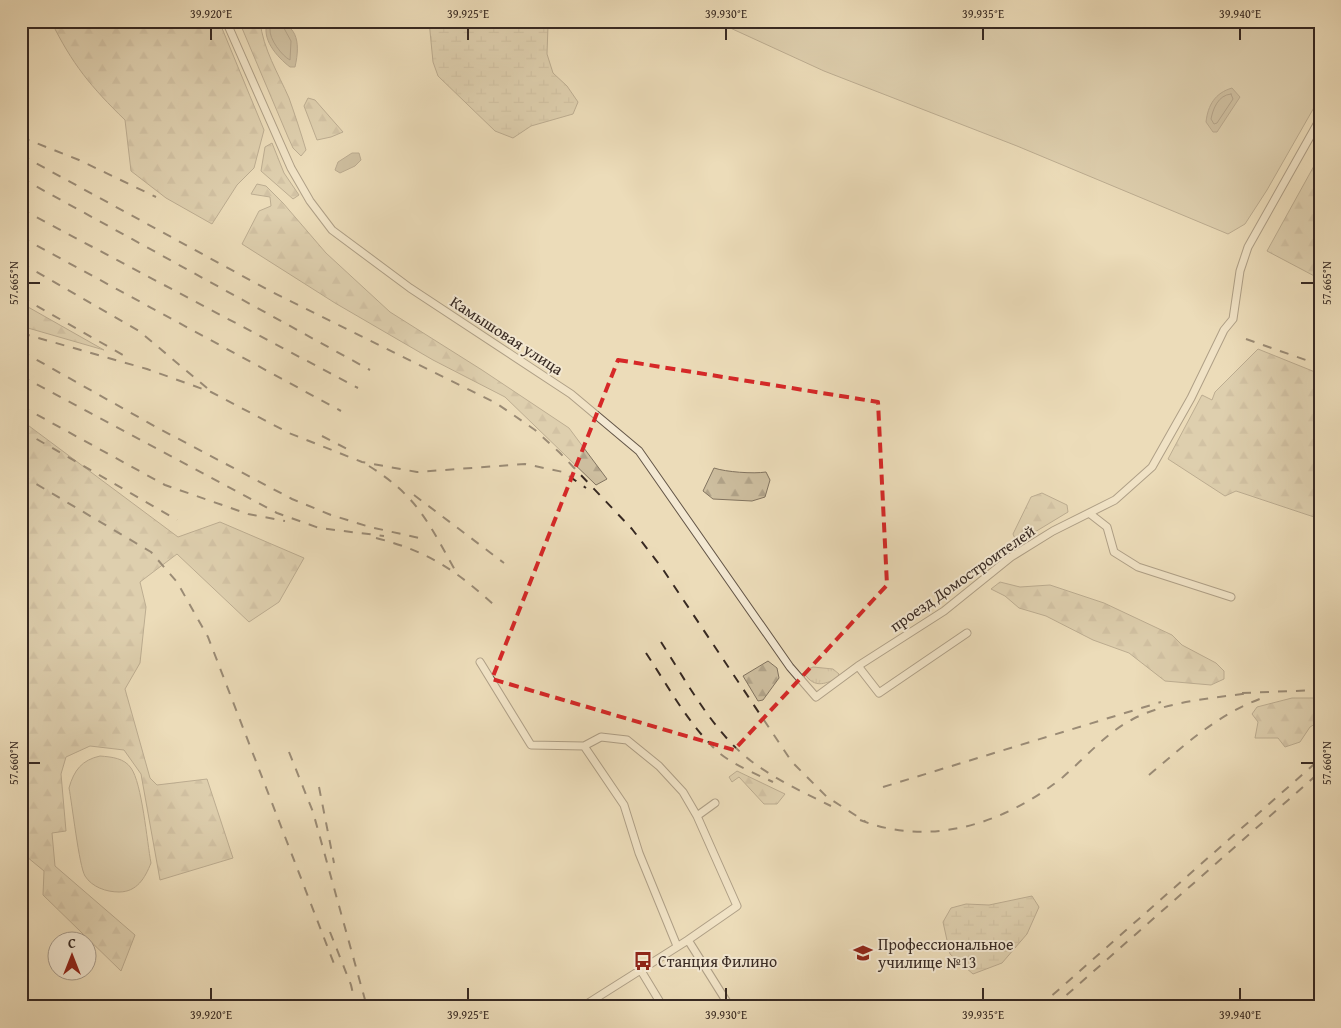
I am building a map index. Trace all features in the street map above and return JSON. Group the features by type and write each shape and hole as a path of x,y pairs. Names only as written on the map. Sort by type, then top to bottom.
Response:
{"street":[{"name":"Камышовая улица","path":"226,21 291,168 310,201 332,230 410,288 572,394 640,451 790,667 816,697"},
{"name":"проезд Домостроителей","path":"816,697 858,666 944,611 1011,557 1053,531 1115,500 1152,467 1191,398 1224,330 1233,319 1240,271 1248,247 1320,119"},
{"path":"1089,513 1107,526 1114,552 1138,567 1231,597"},
{"path":"858,666 879,693 967,633"},
{"path":"480,662 532,745 584,746 601,737 627,740 658,766 683,792 697,816 737,906 586,1006"},
{"path":"584,746 624,805 639,853 677,946"},
{"path":"697,816 715,803"},
{"path":"688,940 730,1007"},
{"path":"640,969 663,1007"}],"highlighted area":[{"path":"618,360 878,402 887,585 734,750 492,679"}],"green space":[{"path":"51,21 219,21 264,130 254,168 237,185 212,224 166,198 131,171 125,120 83,74"},
{"path":"239,21 260,21 264,41 289,98 306,150 301,156 293,148"},
{"path":"429,21 544,21 548,26 547,54 553,73 567,86 578,102 573,114 531,126 513,138 495,131 438,76 433,62"},
{"path":"715,21 1320,21 1320,97 1267,190 1245,224 1228,234 1017,146 824,71"},
{"path":"308,98 315,100 343,132 317,140 304,106"},
{"path":"272,143 284,173 299,195 293,199 261,171 265,147"},
{"path":"1320,155 1320,279 1267,251"},
{"path":"257,184 266,186 326,253 390,312 569,428 607,479 596,485 505,397 433,360 335,303 242,244 259,211 271,206 270,197 251,194"},
{"path":"21,303 104,350 21,326"},
{"path":"1258,349 1320,374 1320,519 1236,491 1225,496 1168,459 1202,395 1212,400 1215,392"},
{"path":"21,420 178,537 220,522 304,558 279,602 249,622 177,554 140,582 146,607 140,663 125,689 150,778 157,785 207,779 233,858 160,880 141,774 124,750 90,746 66,757 61,774 66,831 52,833 55,866 135,935 121,971 98,949 98,930 79,930 43,895 44,871 21,852"},
{"path":"714,468 725,471 766,472 770,480 765,497 752,501 713,499 703,491"},
{"path":"1042,493 1067,505 1068,512 1025,538 1016,541 1013,534 1031,497"},
{"path":"1000,582 1020,587 1050,585 1104,603 1172,635 1182,645 1216,663 1224,671 1224,679 1211,685 1165,681 1129,653 1093,640 1046,616 1019,608 1005,596 991,589"},
{"path":"768,661 777,668 779,678 763,700 758,701 743,676"},
{"path":"813,667 833,669 839,674 837,679 820,684 816,683 805,675 807,670"},
{"path":"1292,698 1320,698 1320,721 1310,727 1300,742 1285,747 1278,738 1255,738 1258,722 1252,714 1257,707"},
{"path":"100,756 125,762 131,768 138,786 151,863 140,883 131,890 109,891 91,883 85,876 80,860 69,788 76,771 88,760"},
{"path":"737,771 785,794 777,804 764,804 739,777 732,782 729,777"},
{"path":"1032,896 1039,907 1027,934 1002,963 973,974 950,954 943,922 951,908 966,904 989,905"}],"water":[{"path":"268,21 285,25 295,34 297,58 295,67 290,67 285,63 271,47 266,34"},
{"path":"1232,88 1240,97 1217,132 1213,132 1206,122 1213,100 1221,93"},
{"path":"352,153 359,153 361,160 355,166 340,173 335,170 338,162"}],"railway":[{"path":"21,137 79,160 156,197"},
{"path":"21,155 270,291 496,403 535,430 560,453 632,529 662,568 792,762 827,797 866,822"},
{"path":"21,178 370,370"},
{"path":"21,209 358,388"},
{"path":"21,237 341,411"},
{"path":"21,263 139,331 207,388"},
{"path":"21,297 130,359"},
{"path":"21,333 147,369 211,392 289,433 362,462 417,472 525,464 563,472 586,488"},
{"path":"1246,339 1320,365"},
{"path":"21,351 156,427 292,499 331,515 370,527 419,538"},
{"path":"21,376 277,513 319,528 384,536"},
{"path":"21,406 165,485 248,514 285,521"},
{"path":"21,430 177,520"},
{"path":"322,436 353,452"},
{"path":"369,466 399,488 420,511 455,570"},
{"path":"21,475 151,552 177,582 208,637 336,969"},
{"path":"414,495 504,563"},
{"path":"376,538 411,549 440,563 467,582 495,606"},
{"path":"661,642 702,706 725,736 738,749 770,774 831,806"},
{"path":"646,653 687,716 716,750 736,764 773,782"},
{"path":"1242,693 1320,690"},
{"path":"860,820 887,828 914,832 940,831 967,826 992,818 1017,807 1041,793 1063,777 1105,738 1133,719 1175,704 1248,693"},
{"path":"1149,775 1191,740 1219,720 1268,696"},
{"path":"883,787 1161,702"},
{"path":"289,752 313,812 367,1007"},
{"path":"1039,1007 1320,759"},
{"path":"1053,1007 1320,772"},
{"path":"319,787 334,863"},
{"path":"330,932 351,985 356,1007"}],"place":[{"name":"Профессиональное училище №13","path":"863,953"},
{"name":"Станция Филино","path":"643,961"}]}
